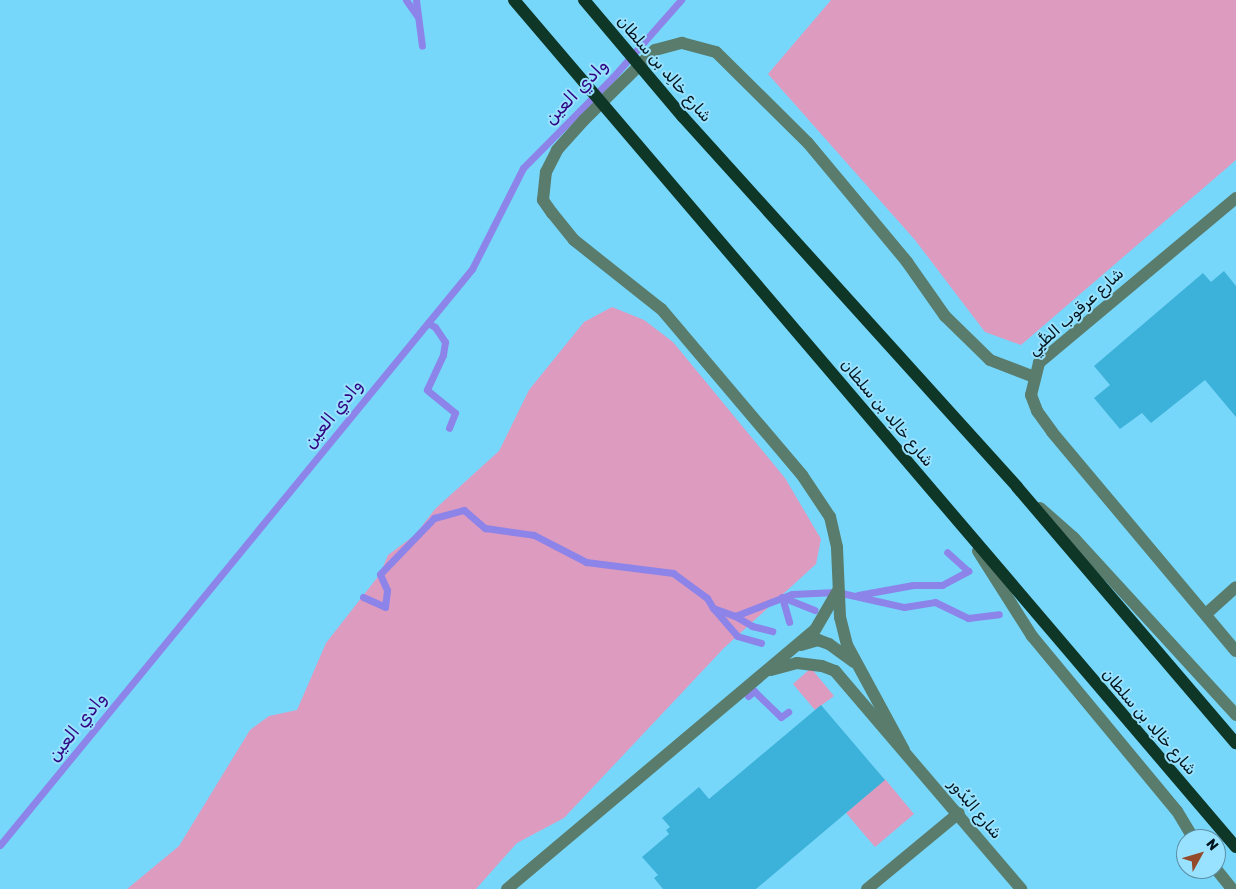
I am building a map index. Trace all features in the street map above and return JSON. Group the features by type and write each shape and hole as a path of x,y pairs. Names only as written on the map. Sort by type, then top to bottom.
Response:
{"main road":[{"name":"شارع خالِد بن سلطان","path":"514,0 1236,846"},
{"name":"شارع خالِد بن سلطان","path":"584,0 683,117 1017,487 1236,743"}],"street":[{"path":"904,750 847,645 837,592 836,547 830,517 802,476 661,309 574,240 543,200 546,172 557,150 584,120 655,50 682,43 716,52 808,142 907,262 945,316 990,360 1034,377"},
{"name":"شارع عرقوب الظَّبِي","path":"1236,198 1039,363 1031,395 1037,411 1052,432 1236,651"},
{"path":"1017,487 1074,538 1236,715"},
{"path":"963,527 1032,636 1177,811 1188,829"},
{"path":"1206,614 1236,587"},
{"path":"506,889 823,622 837,592"},
{"path":"796,646 818,640 829,644 848,656 859,668"},
{"path":"765,672 797,663 822,666 835,671 904,750"},
{"name":"شارع البُدُور","path":"904,750 1021,889"},
{"path":"867,889 958,813"},
{"path":"1224,879 1232,889"}],"shaded area":[{"path":"831,0 1236,0 1236,160 1021,345 985,332 915,240 768,74"},
{"path":"612,307 644,320 673,342 785,478 821,539 816,564 724,648 564,818 517,843 476,889 127,889 179,846 250,730 269,716 297,710 326,643 380,574 388,555 415,535 435,509 499,451 529,390 584,322"},
{"path":"811,668 834,696 815,710 793,684"},
{"path":"885,779 914,814 875,847 846,813"}],"building":[{"path":"1224,271 1236,286 1236,417 1205,380 1151,423 1142,413 1120,429 1094,398 1110,385 1094,366 1203,273 1211,282"},
{"path":"821,705 885,780 756,889 663,889 654,878 658,875 642,857 669,834 666,830 670,827 662,818 699,787 709,799"}],"waterway":[{"path":"406,0 417,16"},
{"path":"416,0 422,46"},
{"name":"وادي العين","path":"0,845 472,269 523,168 613,77 681,0"},
{"path":"428,323 435,327 445,342 443,355 427,390 455,413 449,428"},
{"path":"363,597 385,607 387,590 380,574 434,518 464,510 485,528 534,535 586,562 673,573 707,598 713,608 735,616 792,594 837,592 904,607 935,602 968,618 999,614"},
{"path":"858,595 913,585 942,585 968,571 947,552"},
{"path":"782,597 814,610"},
{"path":"782,597 789,622"},
{"path":"713,608 737,636 761,643"},
{"path":"735,616 752,626 772,631"},
{"path":"748,696 754,691 781,717 788,712"}]}
